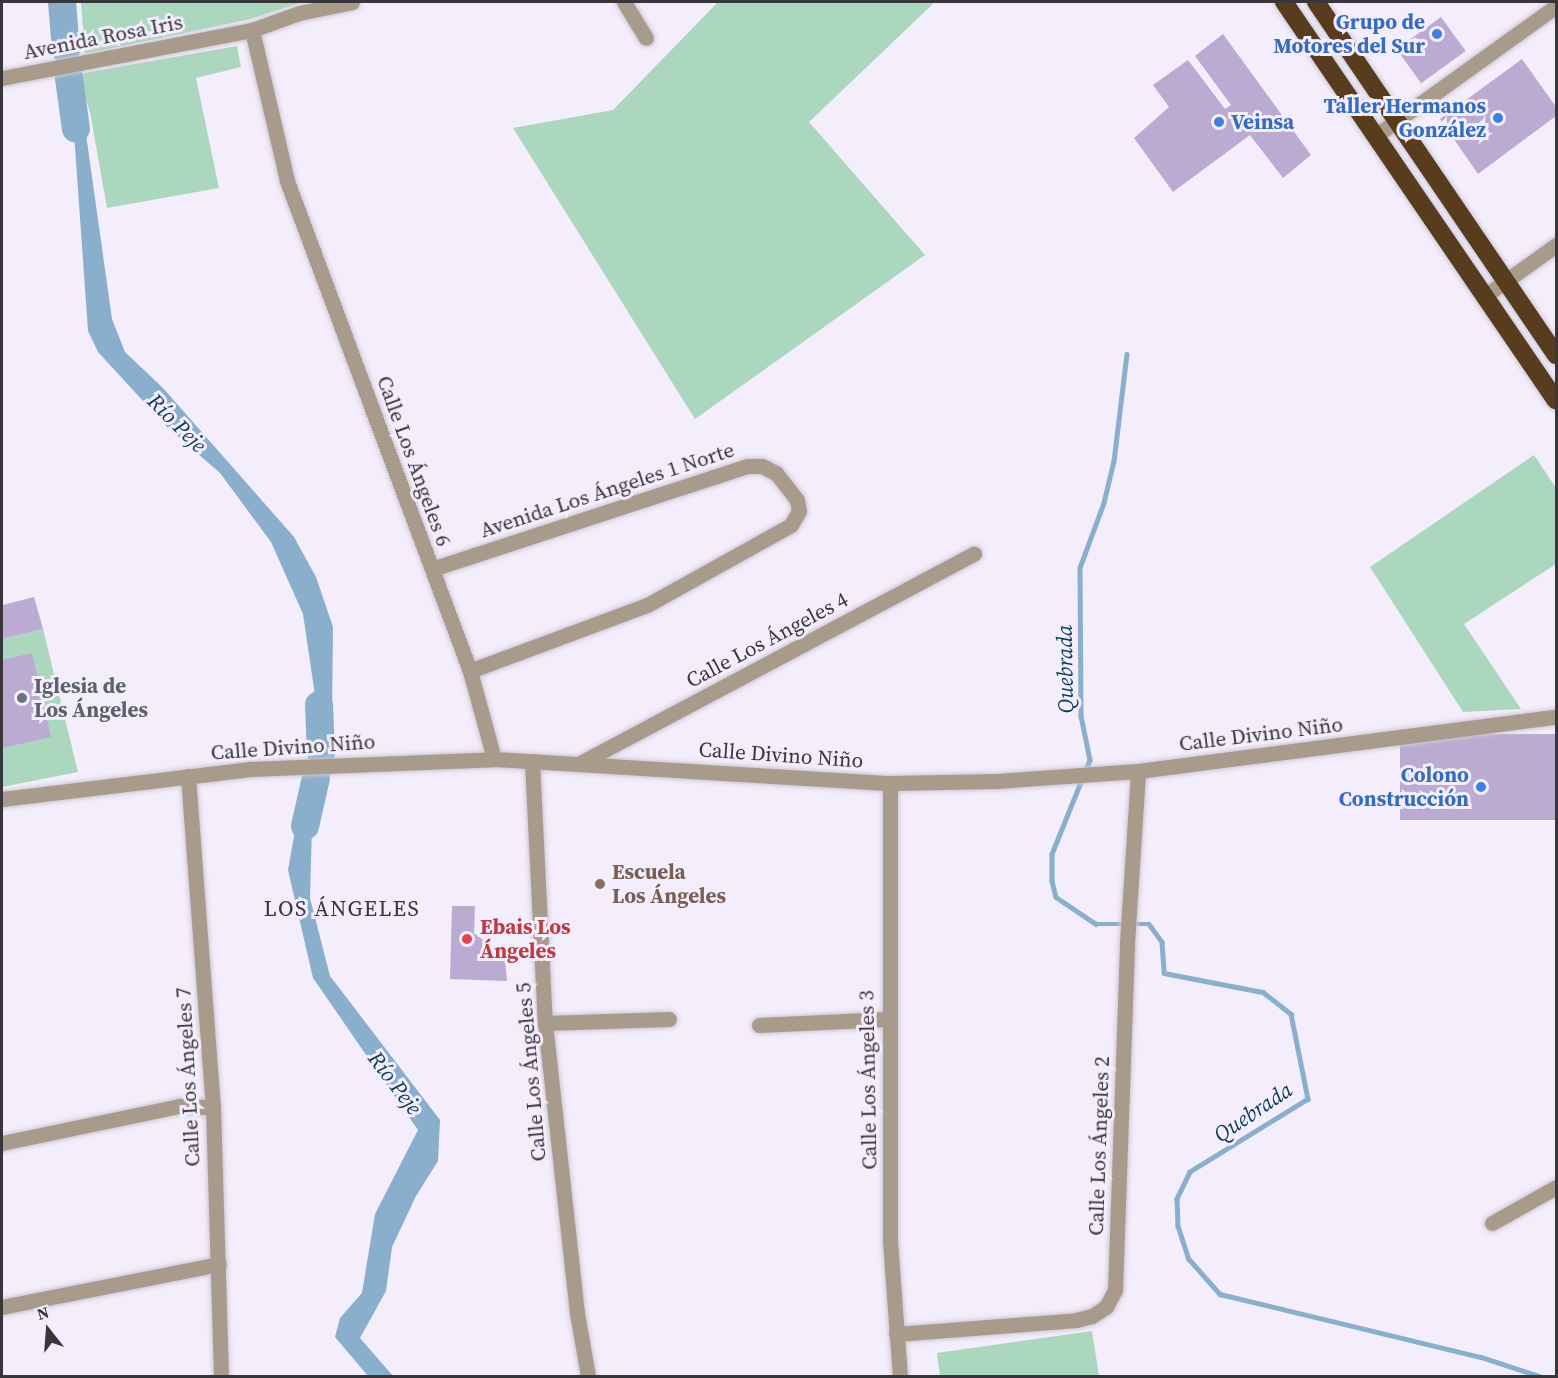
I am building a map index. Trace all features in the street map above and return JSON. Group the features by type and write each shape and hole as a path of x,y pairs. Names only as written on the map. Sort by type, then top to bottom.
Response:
{"highway":[{"path":"1284,2 1378,134 1557,400"},
{"path":"1316,2 1557,355"}],"street":[{"name":"Avenida Rosa Iris","path":"2,78 252,30 299,13 352,2"},
{"path":"624,2 646,38"},
{"path":"1378,134 1557,6"},
{"name":"Calle Los Ángeles 6","path":"252,30 287,181 470,672 494,759"},
{"path":"1486,296 1557,245"},
{"name":"Avenida Los Ángeles 1 Norte","path":"432,569 748,466 762,466 776,472 797,500 799,511 791,525 647,605 470,672"},
{"name":"Calle Los Ángeles 4","path":"580,763 974,554"},
{"name":"Calle Divino Niño","path":"2,798 188,776 308,765 494,759 890,783 997,781 1138,771 1557,717"},
{"name":"Calle Los Ángeles 5","path":"532,761 545,1023 577,1313 588,1377"},
{"name":"Calle Los Ángeles 2","path":"896,1334 1076,1320 1092,1316 1106,1307 1115,1290 1127,943 1138,771"},
{"name":"Calle Los Ángeles 7","path":"188,776 213,1107 221,1377"},
{"name":"Calle Los Ángeles 3","path":"890,783 888,1019 890,1241 900,1377"},
{"path":"545,1023 669,1019"},
{"path":"759,1025 888,1019"},
{"path":"2,1143 179,1106 213,1107"},
{"path":"1492,1223 1557,1187"},
{"path":"2,1307 219,1264"}],"green space":[{"path":"81,2 303,2 251,19 85,54"},
{"path":"718,2 935,2 809,122 925,255 695,419 513,128 613,110"},
{"path":"237,46 241,67 196,78 219,188 107,208 90,112 78,74"},
{"path":"1534,455 1556,488 1556,564 1464,624 1521,709 1463,712 1370,567"},
{"path":"43,629 78,772 2,787 2,639"},
{"path":"1092,1331 1099,1376 940,1376 937,1353"}],"water":[{"path":"71,91 84,120 112,319 125,352 163,388 294,537 316,577 333,627 332,718 322,743 303,614 271,542 220,473 167,427 98,352 88,331"},
{"path":"313,788 310,898 330,976 440,1120 438,1161 416,1196 392,1247 386,1291 360,1338 393,1376 368,1376 335,1337 340,1318 362,1293 375,1214 418,1130 313,978 288,870 296,825"}],"building":[{"name":"Grupo de Motores del Sur","path":"1441,17 1466,51 1421,83 1397,49"},
{"name":"Veinsa","path":"1223,34 1311,155 1283,178 1250,135 1173,192 1134,138 1169,107 1153,85 1188,60 1225,109 1231,105 1195,56"},
{"name":"Taller Hermanos González","path":"1522,59 1556,107 1556,116 1478,174 1440,119"},
{"path":"34,597 43,629 2,639 3,605"},
{"name":"Iglesia de Los Ángeles","path":"32,653 51,737 2,748 2,660"},
{"name":"Colono Construcción","path":"1400,734 1556,734 1556,820 1400,820"},
{"name":"Ebais Los Ángeles","path":"452,906 475,906 474,933 491,946 496,960 505,960 507,981 450,979"}],"waterway":[{"name":"Río Peje","path":"62,2 66,50"},
{"name":"Río Peje","path":"69,78 76,129"},
{"name":"Quebrada","path":"1127,354 1114,461 1104,503 1080,568 1081,716 1090,760 1052,854 1052,881 1056,897 1096,924 1149,924 1162,942 1164,973 1263,992 1291,1014 1308,1099 1190,1172 1177,1199 1178,1226 1189,1259 1220,1294 1481,1357 1539,1376"},
{"name":"Río Peje","path":"319,705 321,753"},
{"name":"Río Peje","path":"305,826 316,778"}],"place":[{"name":"Grupo de Motores del Sur","path":"1437,34"},
{"name":"Taller Hermanos González","path":"1498,118"},
{"name":"Veinsa","path":"1219,122"},
{"name":"Iglesia de Los Ángeles","path":"22,698"},
{"name":"Colono Construcción","path":"1481,787"},
{"name":"Escuela Los Ángeles","path":"600,884"},
{"name":"Ebais Los Ángeles","path":"467,939"}],"district":[{"name":"LOS ÁNGELES","path":"342,909"}]}
